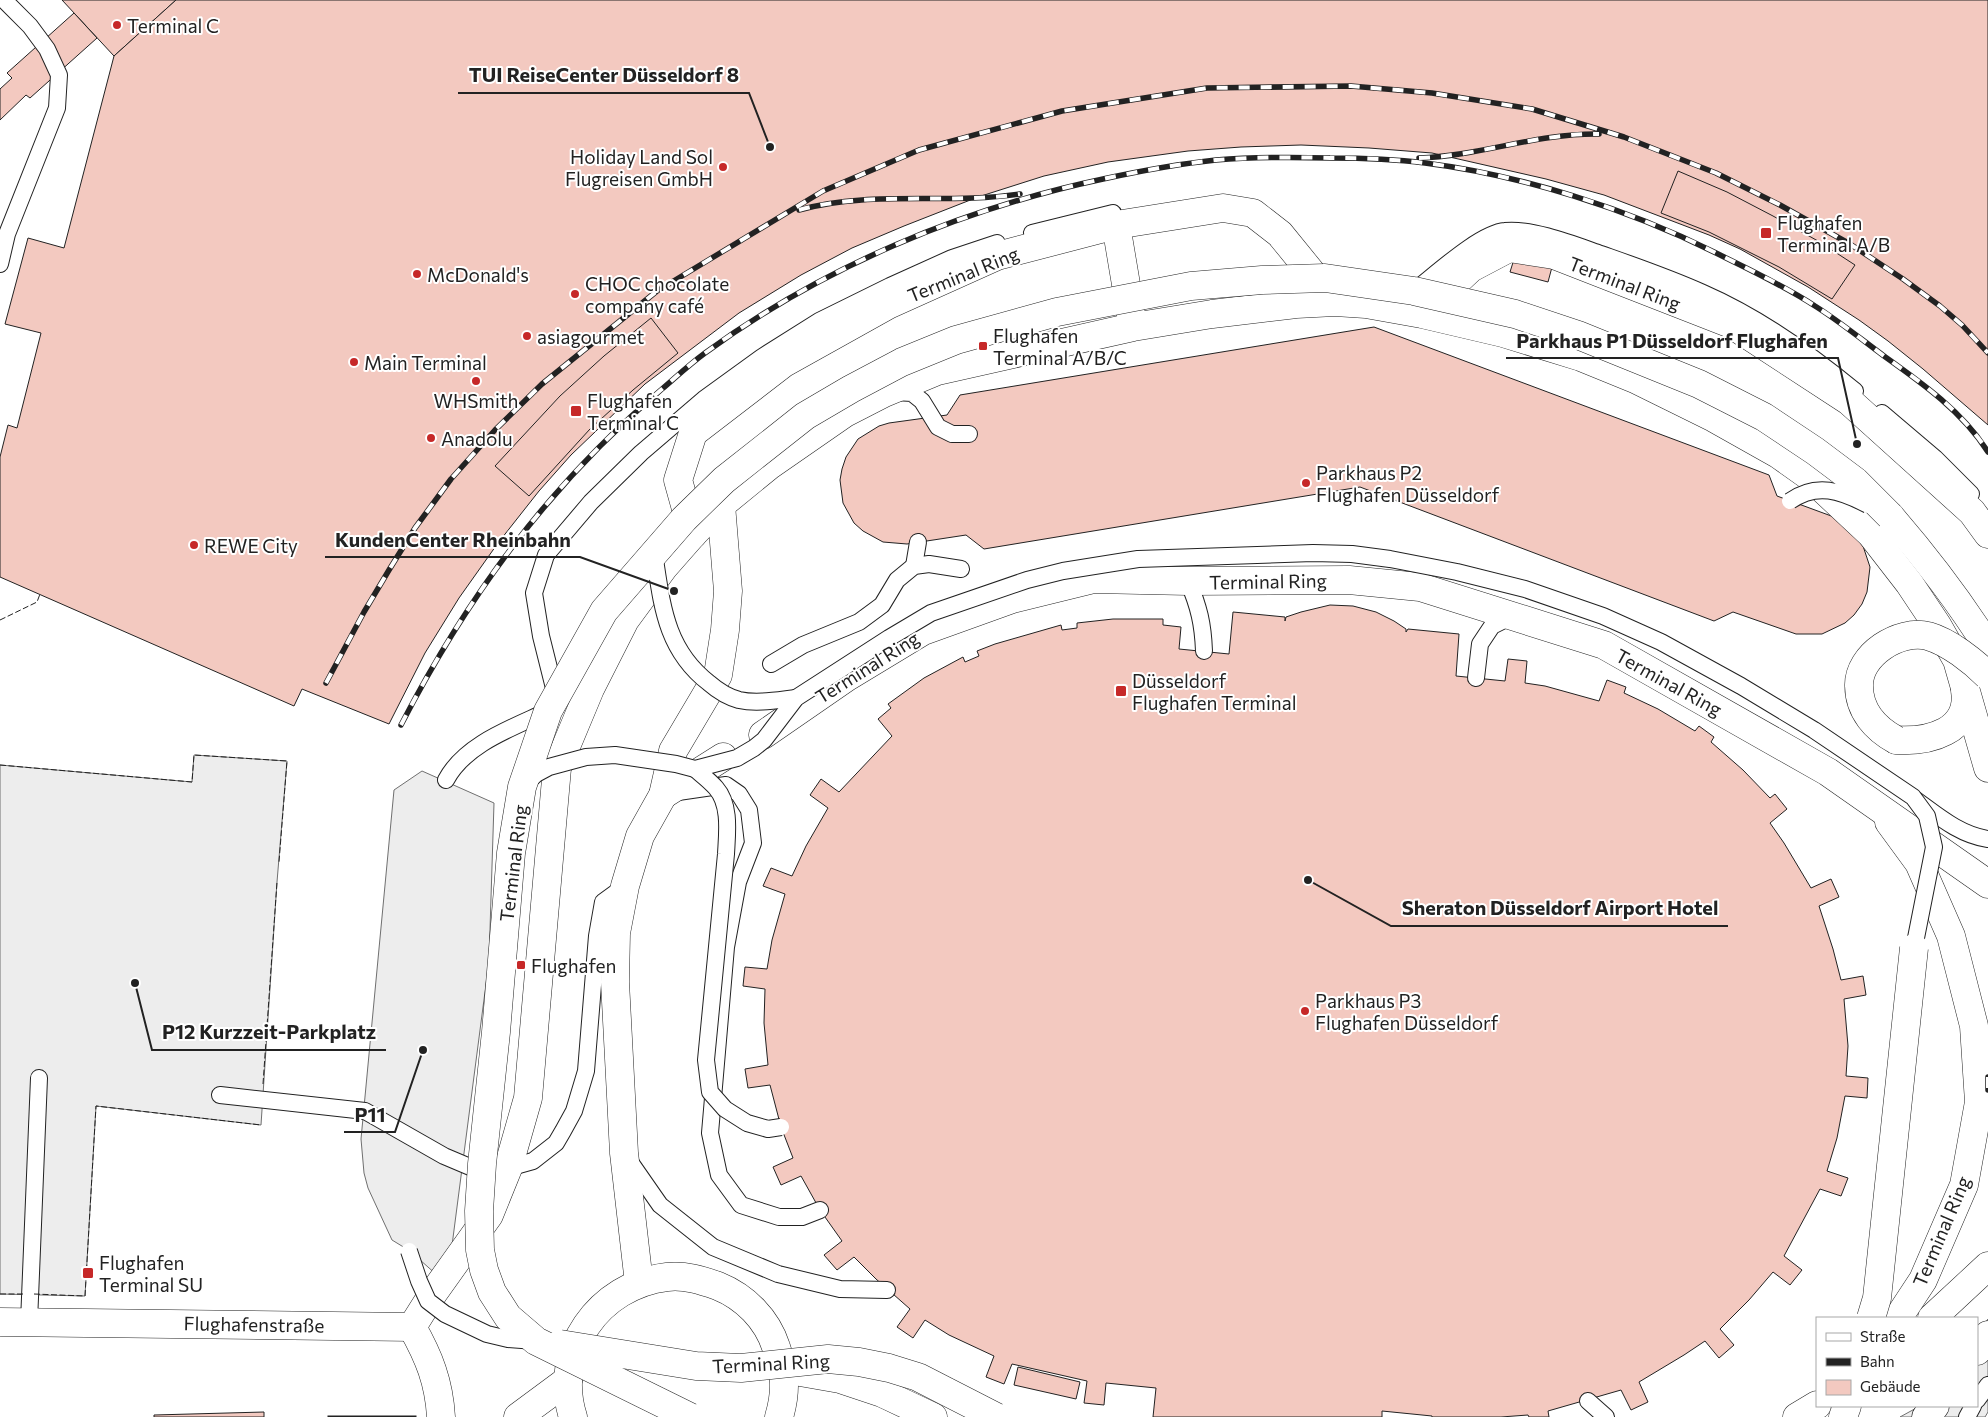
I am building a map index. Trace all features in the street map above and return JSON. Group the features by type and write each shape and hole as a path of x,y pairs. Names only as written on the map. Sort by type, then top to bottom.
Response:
{"street":[{"name":"Terminal Ring","path":"692,534 678,480 692,433 784,363 888,305 997,256 1116,225 1223,208 1253,213 1280,234 1330,290"},
{"path":"1116,225 1133,327"},
{"name":"Terminal Ring","path":"1418,302 1471,268 1509,248 1554,255 1731,324 1850,401 1972,512 1988,534"},
{"name":"Terminal Ring","path":"690,1417 536,1341 508,1317 492,1292 484,1270 480,1250 479,1211 482,1164 496,1032 511,853 522,787 552,703 604,611 684,519 724,480 805,416 902,362 956,340 1057,312 1191,286 1262,280 1515,314 1578,335 1700,384 1764,417 1815,451 1855,481 1890,516 1930,562 1964,608 1988,648"},
{"name":"Terminal Ring","path":"412,1327 434,1292 489,1215 508,1168 528,1098 557,768 590,689 625,620 664,567 692,534 721,505 770,465 845,414 884,393 937,371 988,358 1133,327 1212,314 1296,304 1330,290"},
{"name":"Terminal Ring","path":"1418,302 1504,333 1581,357 1635,379 1714,418 1778,454 1809,476 1871,534 1909,583 1937,625 1957,660 1976,678 1973,719 1988,768"},
{"name":"Terminal Ring","path":"638,1283 624,1153 615,982 616,933 625,886 640,836 663,795 673,751 718,675 726,630 728,591 721,505"},
{"name":"Terminal Ring","path":"663,795 712,763 757,738 847,678 923,631 1012,599 1094,579 1188,581 1349,580 1420,587 1604,645 1828,772 1988,884"},
{"path":"1910,635 1926,636 1939,640 1981,669 1976,678 1962,715 1951,728 1934,737 1916,741 1896,740 1882,732 1861,704 1858,685 1865,667 1878,649 1894,639 1910,635"},
{"name":"Terminal Ring","path":"1876,805 1919,863 1951,936 1974,1026 1979,1102 1964,1185 1923,1280 1899,1317"},
{"path":"1871,1317 1877,1298 1914,948"},
{"name":"Terminal Ring","path":"1933,1317 1988,1266"},
{"path":"573,1417 570,1408 568,1380 573,1352 582,1331 602,1306 626,1289 638,1283 668,1276 695,1278 729,1291 751,1306 771,1332 783,1369 785,1397 780,1417"},
{"name":"Flughafenstraße","path":"0,1322 412,1327"},
{"path":"412,1327 430,1361 436,1379 440,1417"},
{"path":"1978,1350 1988,1335"},
{"name":"Terminal Ring","path":"536,1341 696,1366 741,1368 828,1359 858,1362 918,1377 996,1417"},
{"name":"Terminal Ring","path":"783,1369 840,1379 882,1392 933,1417"},
{"path":"518,1417 568,1380"},
{"path":"1797,1417 1816,1407"},
{"path":"1926,1417 1934,1407"}],"lane":[{"path":"0,264 7,234 57,108 58,75 47,48 30,26 4,0"},
{"path":"446,780 452,768 474,749 552,703 534,593 546,555 591,502 641,453 704,399 762,357 819,322 890,286 952,258 999,243 1081,219 1133,208 1194,199 1235,196 1265,204 1291,231 1330,290"},
{"path":"1418,302 1475,244 1489,236 1504,231 1526,232 1578,246 1657,274 1704,293 1759,322 1819,362 1935,458 1988,512"},
{"path":"884,393 904,391 912,393 922,401 938,427 952,434 969,434"},
{"path":"1790,500 1802,492 1817,489 1848,494 1890,516"},
{"path":"914,566 918,542"},
{"path":"654,553 662,604 675,643 684,660 719,691 738,700 764,701 796,698"},
{"path":"695,769 736,758 754,748 764,740 796,698 931,613 1027,580 1138,559 1313,553 1352,554 1390,558 1465,574 1525,589 1603,616 1661,642 1741,686 1814,730 1961,831 1988,839"},
{"path":"771,664 803,645 859,622 882,605 897,580 914,566 929,564 961,569"},
{"path":"1188,581 1196,600 1202,624 1204,651"},
{"path":"1476,678 1480,644 1492,626 1512,616"},
{"path":"522,787 536,774 549,767 586,757 615,756 676,764 695,769 717,789 723,802 727,823 726,854 706,1060 710,1092 725,1110 746,1123 768,1129 781,1128"},
{"path":"663,795 726,785 739,794 749,810 753,843 738,882 726,947 710,1133 719,1175 741,1205 778,1217 802,1217 820,1210"},
{"path":"1913,797 1926,816 1934,847 1914,948"},
{"path":"220,1095 365,1111 444,1156 470,1167 492,1170 508,1168 532,1161 556,1143 574,1111 586,1071 597,936 603,902 625,886"},
{"path":"29,1322 39,1078"},
{"path":"624,1153 660,1205 713,1247 778,1274 840,1289 887,1290"},
{"path":"410,1251 419,1281 428,1301 445,1314 487,1334 508,1339 536,1341"},
{"path":"1978,1399 1988,1385"},
{"path":"1588,1401 1606,1417"}],"shaded area":[{"path":"194,755 287,761 261,1125 96,1106 85,1296 0,1294 0,765 192,782"},
{"path":"422,771 494,803 489,961 447,1284 410,1251 392,1240 368,1188 364,1173 361,1139 394,790"},
{"path":"1988,1319 1988,1412 1985,1417 1900,1417 1918,1407 1978,1407 1978,1332"}],"building":[{"name":"Terminal C","path":"62,0 176,0 114,56"},
{"name":"Main Terminal","path":"176,0 1988,0 1988,425 1888,341 1808,287 1740,249 1709,235 1604,195 1546,179 1432,153 1369,148 1301,145 1241,147 1188,151 1108,162 1044,176 978,197 904,226 852,248 801,275 739,313 645,384 571,455 539,491 498,543 459,598 425,653 389,724 302,689 294,706 0,577 0,457 8,425 17,428 41,333 5,324 28,238 64,248 114,56"},
{"path":"74,13 97,38 30,98 26,95 0,120 0,89 12,78 7,73"},
{"path":"1678,171 1727,192 1773,216 1818,241 1855,265 1832,299 1779,267 1709,232 1661,213"},
{"path":"1515,256 1552,267 1548,282 1510,272"},
{"name":"Flughafen Terminal C","path":"651,318 678,353 590,429 529,496 495,466 560,396 604,356"},
{"name":"Parkhaus P2 Flughafen Düsseldorf","path":"1374,327 1769,475 1777,496 1834,517 1862,543 1870,567 1867,592 1862,604 1845,623 1822,634 1796,634 1733,612 1714,621 1360,487 984,549 966,535 907,544 883,542 863,531 854,523 843,503 840,480 842,469 846,457 858,439 879,426 889,423 947,415 960,395"},
{"name":"Parkhaus P3 Flughafen Düsseldorf","path":"1330,605 1353,606 1376,612 1406,629 1406,632 1408,629 1459,634 1456,676 1505,681 1508,659 1527,661 1525,683 1545,686 1599,701 1607,680 1626,687 1624,693 1658,709 1695,731 1699,726 1714,737 1711,742 1743,770 1770,798 1775,794 1787,809 1770,823 1811,888 1831,879 1839,897 1819,906 1841,980 1863,976 1866,995 1844,999 1848,1046 1846,1076 1868,1078 1867,1098 1845,1096 1837,1138 1827,1171 1848,1178 1841,1196 1820,1189 1784,1256 1802,1270 1790,1285 1773,1272 1720,1329 1734,1345 1719,1358 1705,1341 1639,1382 1648,1402 1631,1410 1621,1390 1548,1411 1549,1417 1529,1417 1528,1415 1432,1417 1382,1411 1382,1417 1153,1417 1156,1388 1106,1383 1104,1405 1084,1403 1087,1381 1012,1364 1004,1384 986,1377 994,1356 949,1335 925,1320 913,1338 897,1327 910,1309 854,1257 837,1270 824,1255 842,1241 820,1210 801,1176 781,1185 773,1167 793,1158 781,1127 770,1085 748,1088 745,1069 768,1065 764,1023 765,989 743,986 745,967 767,969 772,940 785,894 763,886 771,868 792,876 806,846 828,808 810,795 821,779 839,792 892,736 878,719 891,708 888,704 924,678 963,657 965,662 979,656 977,651 995,644 1061,625 1062,630 1077,628 1077,623 1113,619 1163,619 1163,625 1181,627 1179,649 1229,654 1233,612 1285,617 1285,621 1286,617"},
{"path":"1018,1367 1080,1382 1076,1399 1014,1385"},
{"path":"264,1412 264,1417 154,1417 154,1415"},
{"path":"416,1416 416,1417 328,1417"}],"railway":[{"path":"326,683 389,570 415,528 451,479 495,430 542,384 657,291 823,191 919,150 1062,111 1207,88 1351,86 1432,93 1532,109 1624,137 1716,173 1780,205 1850,244 1903,279 1962,325 1988,353"},
{"path":"1419,158 1464,153 1553,137 1599,134"},
{"path":"401,725 454,631 483,587 548,503 583,463 621,425 705,353 750,322 797,294 845,268 895,245 998,207 1103,179 1159,168 1216,160 1287,157 1353,158 1425,163 1499,176 1536,185 1610,208 1681,236 1803,298 1941,399 1967,424 1988,452"},
{"path":"799,210 826,204 881,199 965,198 1020,194"},
{"path":"1988,1077 1988,1090"}],"fence":[{"path":"0,620 37,602 40,594"},
{"path":"0,765 192,782 194,755 287,761 279,862"},
{"path":"263,1084 277,882"},
{"path":"34,1294 85,1296 96,1106 261,1125"},
{"path":"0,1294 24,1294"}],"place":[{"name":"Terminal C","path":"117,25"},
{"name":"TUI ReiseCenter Düsseldorf 8","path":"770,147"},
{"name":"Holiday Land Sol Flugreisen GmbH","path":"723,167"},
{"name":"Flughafen Terminal A/B","path":"1766,233"},
{"name":"McDonald's","path":"417,274"},
{"name":"CHOC chocolate company café","path":"575,294"},
{"name":"asiagourmet","path":"527,336"},
{"name":"Flughafen Terminal A/B/C","path":"983,346"},
{"name":"Main Terminal","path":"354,362"},
{"name":"WHSmith","path":"476,381"},
{"name":"Flughafen Terminal C","path":"576,411"},
{"name":"Anadolu","path":"431,438"},
{"name":"Parkhaus P1 Düsseldorf Flughafen","path":"1857,444"},
{"name":"Parkhaus P2 Flughafen Düsseldorf","path":"1306,483"},
{"name":"REWE City","path":"194,545"},
{"name":"KundenCenter Rheinbahn","path":"674,591"},
{"name":"Düsseldorf Flughafen Terminal","path":"1121,691"},
{"name":"Sheraton Düsseldorf Airport Hotel","path":"1308,880"},
{"name":"Flughafen","path":"521,965"},
{"name":"P12 Kurzzeit-Parkplatz","path":"135,983"},
{"name":"Parkhaus P3 Flughafen Düsseldorf","path":"1305,1011"},
{"name":"P11","path":"423,1050"},
{"name":"Flughafen Terminal SU","path":"88,1273"}]}
